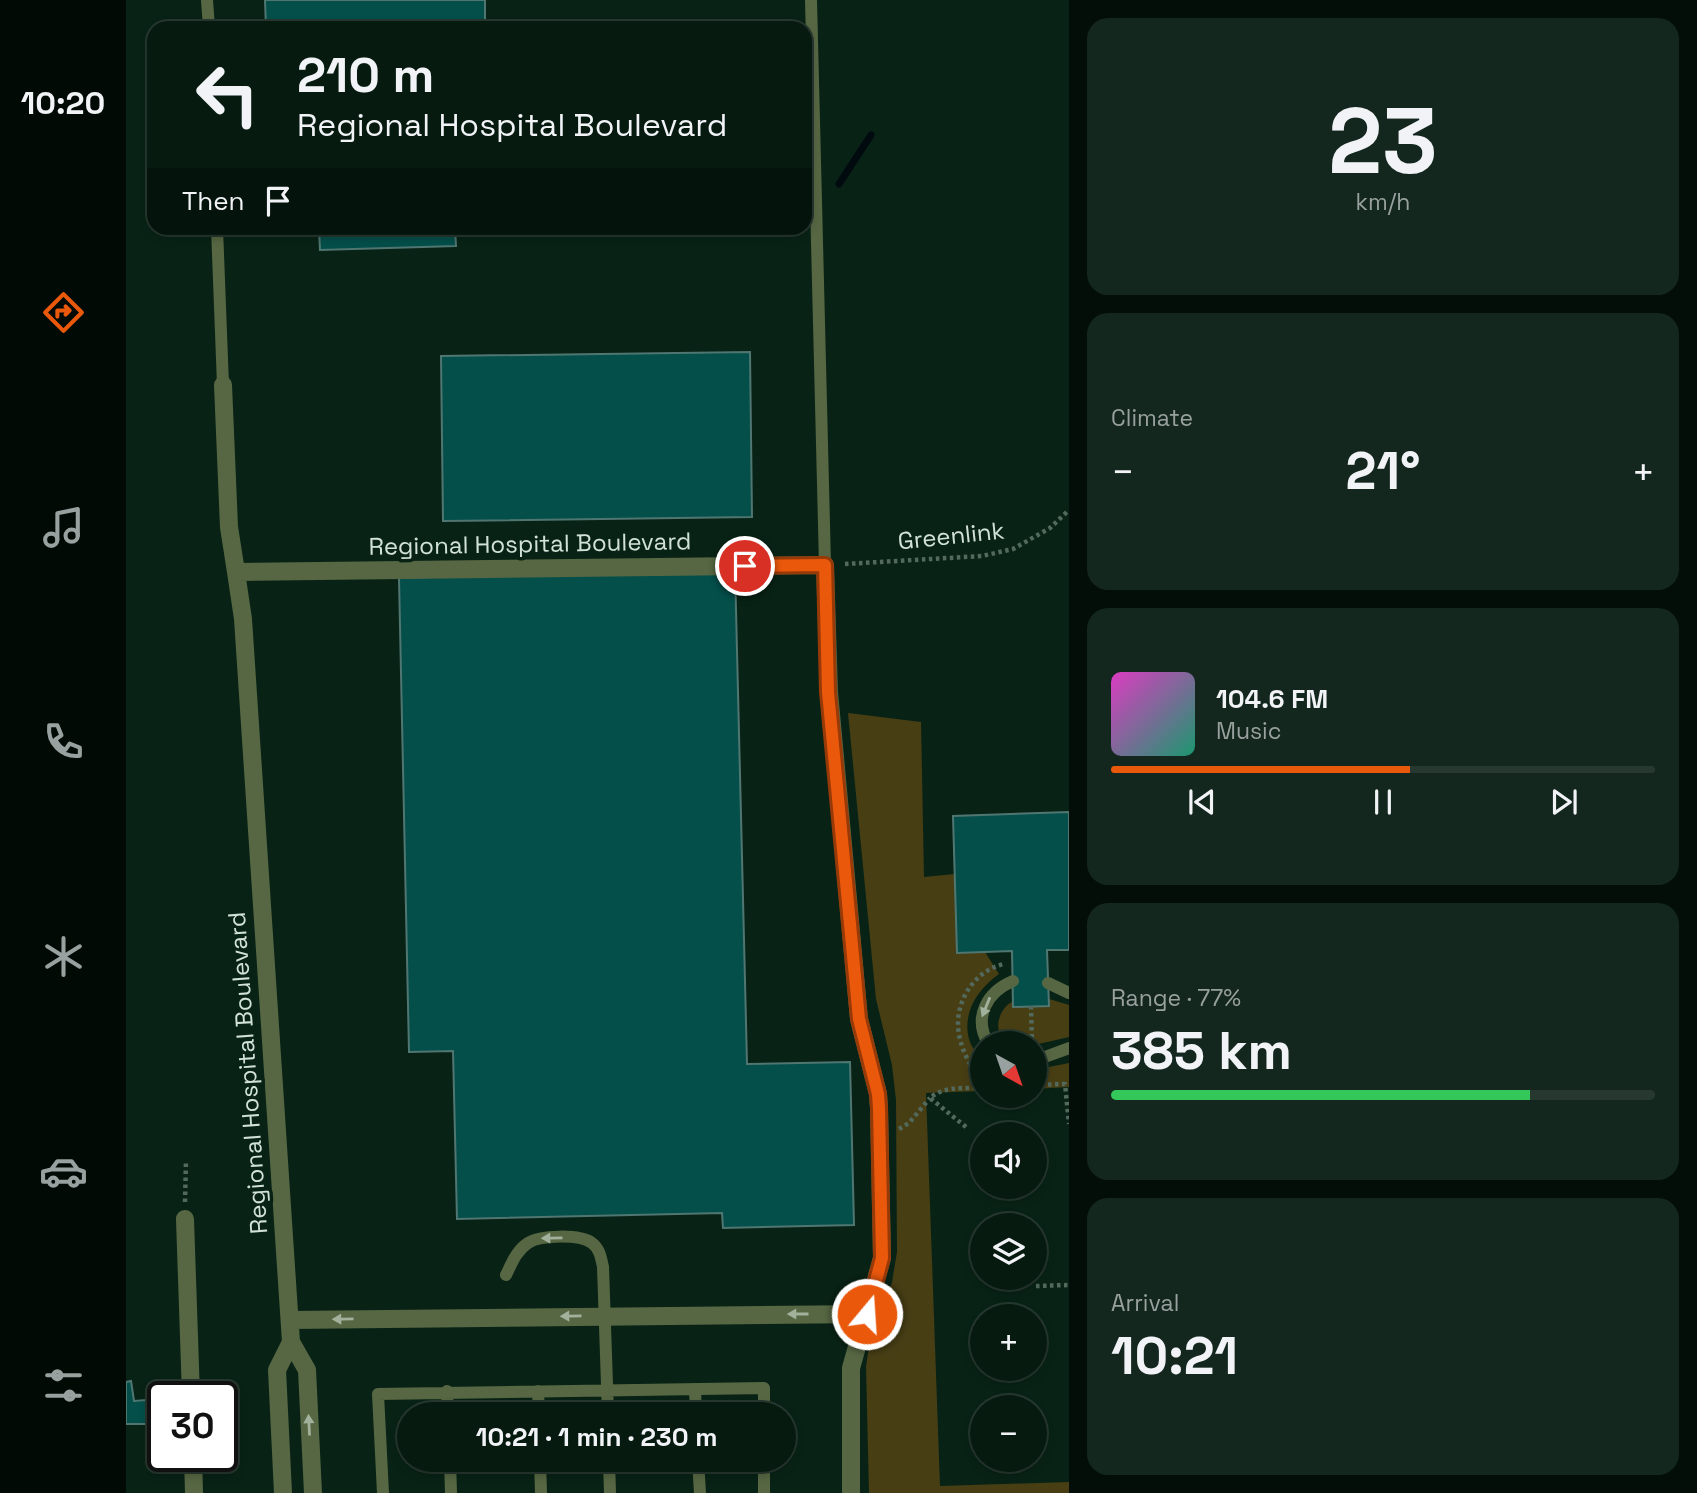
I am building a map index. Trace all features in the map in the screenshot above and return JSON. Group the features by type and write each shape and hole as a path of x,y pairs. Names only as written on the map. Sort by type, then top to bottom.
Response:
{"street":[{"name":"Regional Hospital Boulevard","path":"223,385 229,527 243,619 291,1342 307,1370 313,1493"},
{"name":"Regional Hospital Boulevard","path":"236,572 825,565"},
{"path":"825,565 828,692 859,1019 878,1094 880,1136 882,1258 851,1368 851,1493"},
{"path":"185,1219 190,1381"},
{"path":"290,1320 867,1314"},
{"name":"Regional Hospital Boulevard","path":"283,1493 277,1370 291,1342"},
{"path":"193,1472 194,1493"}],"lane":[{"path":"207,0 208,21"},
{"path":"811,0 812,21"},
{"path":"812,40 825,565"},
{"path":"217,235 223,385"},
{"path":"983,1031 984,1008 991,995 1000,986 1013,981"},
{"path":"1048,983 1069,993"},
{"path":"1047,1056 1069,1048"},
{"path":"506,1275 514,1257 525,1245 537,1238 581,1237 593,1243 600,1253 607,1402"},
{"path":"383,1493 378,1394 764,1388 764,1402"},
{"path":"695,1390 696,1402"},
{"path":"447,1391 447,1402"},
{"path":"538,1391 538,1402"},
{"path":"450,1472 451,1493"},
{"path":"540,1472 541,1493"},
{"path":"609,1472 610,1493"},
{"path":"699,1472 700,1493"},
{"path":"764,1472 764,1493"}],"path":[{"name":"Greenlink","path":"825,565 982,556 1013,550 1050,528 1069,510"},
{"path":"1031,1006 1032,1031"},
{"path":"1047,1085 1065,1084 1069,1124"},
{"path":"880,1136 909,1123 936,1093 947,1089 970,1088"},
{"path":"930,1098 966,1127"},
{"path":"185,1219 186,1160"},
{"path":"1047,1286 1069,1285"}],"shaded area":[{"path":"848,713 921,722 924,877 955,874 957,953 985,952 999,974 978,994 970,1011 967,1029 970,1042 970,1091 926,1093 940,1486 1069,1482 1069,1493 869,1493 866,1366 869,1347 892,1282 897,1252 896,1100 892,1065 876,999"},
{"path":"1046,998 1069,1005 1069,1037 1047,1042 1047,1031 999,1031 998,1023 1003,1011 1012,1002"},
{"path":"1069,1063 1069,1087 1047,1088 1047,1067"}],"building":[{"path":"265,0 485,0 485,21 266,21"},
{"path":"319,235 455,235 456,246 320,250"},
{"path":"750,352 752,517 443,521 441,356"},
{"path":"735,568 747,1064 850,1062 854,1225 723,1228 722,1213 457,1219 453,1051 409,1052 399,578"},
{"path":"1069,812 1069,950 1047,950 1049,1006 1013,1007 1012,951 957,953 953,816"},
{"path":"131,1381 134,1401 147,1400 147,1424 126,1424 126,1382"}],"waterway":[{"path":"839,184 871,135"}],"route":[{"path":"745,566 825,565 828,692 859,1019 879,1108 882,1258 867,1314"}]}
